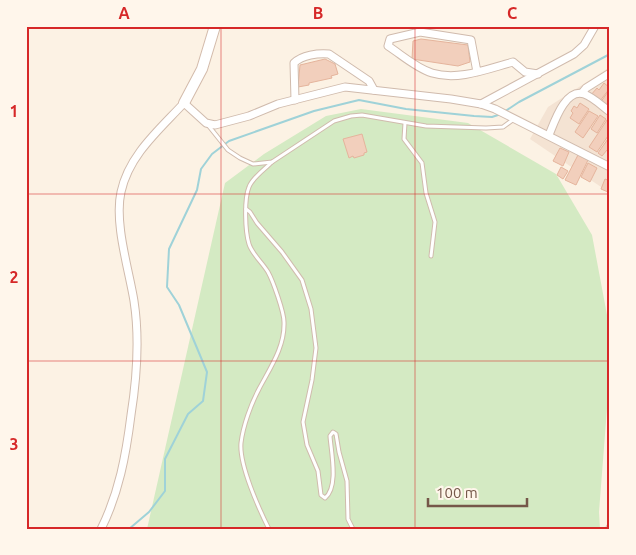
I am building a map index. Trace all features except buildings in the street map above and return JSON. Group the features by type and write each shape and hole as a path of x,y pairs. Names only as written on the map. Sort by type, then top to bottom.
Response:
{"street":[{"path":"101,529 111,507 121,476 128,442 137,368 137,328 119,215 121,193 138,154 184,104 202,69 216,26"},
{"path":"481,104 574,54 588,40 595,26"},
{"path":"477,72 471,40 420,32 390,39 388,46 420,67 433,73 459,76 477,72 513,62 525,72 538,74"},
{"path":"295,100 294,62 298,59 322,53 329,54 369,81 374,90"},
{"path":"515,86 517,67"},
{"path":"548,135 562,105 610,73"},
{"path":"184,104 206,123 215,126 278,104 345,88 481,104 506,114 610,166"},
{"path":"582,93 610,112"}],"lane":[{"path":"269,529 250,482 241,443 248,413 258,390 276,358 284,334 284,321 268,273 249,244 246,209 249,186 272,162 342,118 362,116 426,126 496,128 507,125 514,119"},
{"path":"206,123 228,150 240,158 253,164 272,162"},
{"path":"405,123 404,139 422,163 426,193 434,218 431,256"},
{"path":"246,209 282,252 302,280 311,309 316,348 312,380 303,422 306,439 318,471 321,495 325,498 330,493 332,476 330,436 332,432 336,434 339,452 348,481 348,520 353,529"}],"shaded area":[{"path":"610,67 610,193 530,139 548,107"}],"green space":[{"path":"361,109 468,123 556,174 592,235 610,331 610,370 599,512 600,529 147,529 225,183 264,154 326,116"}],"waterway":[{"path":"504,112 519,102 610,54"},
{"path":"129,529 149,512 165,491 165,459 188,414 203,401 207,372 179,305 167,287 169,249 197,190 201,169 212,154 229,141 314,111 359,100 406,109 474,116 492,117 501,114"}]}
